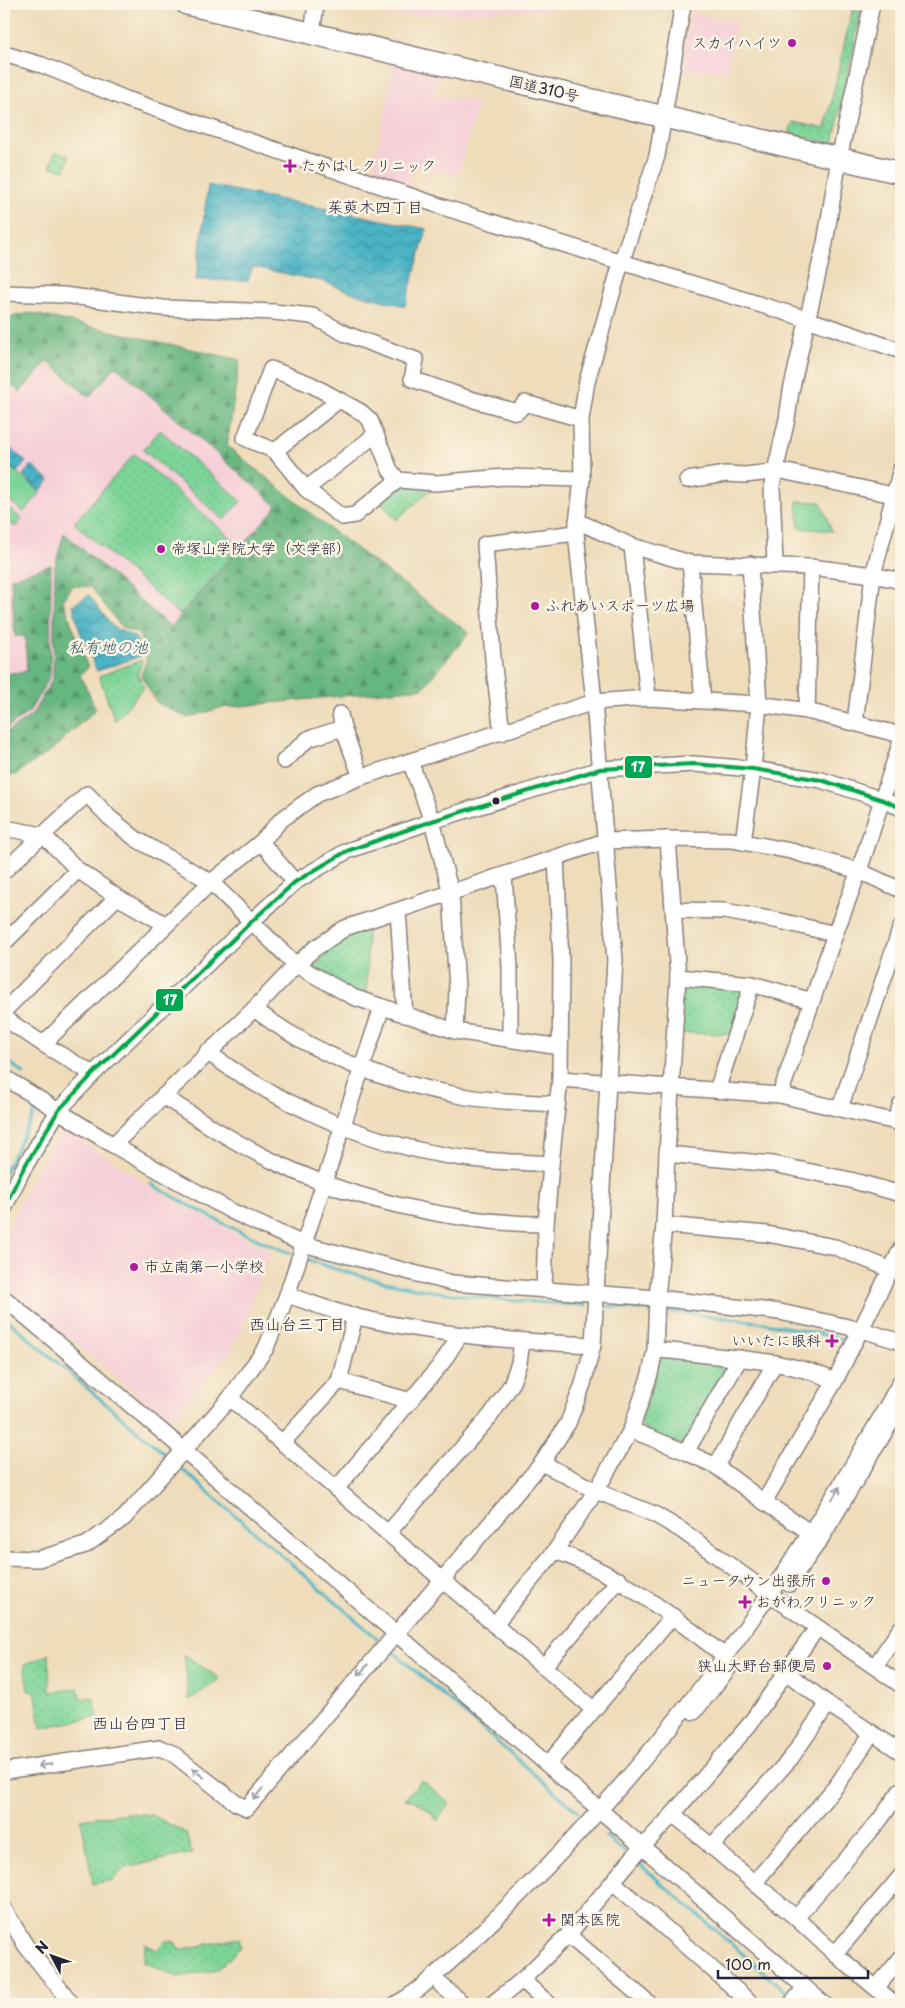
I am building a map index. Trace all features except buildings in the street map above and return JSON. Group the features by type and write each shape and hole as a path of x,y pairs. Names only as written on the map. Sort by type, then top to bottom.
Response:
{"highway":[{"name":"国道310号","path":"187,4 239,10 312,34 901,173"}],"street":[{"path":"312,34 316,4"},
{"path":"4,1771 160,1748 172,1753 236,1803 247,1808 542,1463 568,1423 583,1384 593,1345 615,960 594,702 576,527 582,479 582,419 587,381 621,263 657,156 683,4"},
{"path":"775,565 772,485 825,244 839,159 872,4"},
{"path":"4,54 42,65 126,99 437,205 807,319 901,351"},
{"path":"4,294 64,295 163,308 274,312 312,316 346,334 416,360 412,379 467,398 517,412 524,403 582,419"},
{"path":"398,480 390,470 370,420 361,412 310,384 271,369 245,438 275,451 306,489 342,517 355,516 398,480 436,483 504,477 582,479"},
{"path":"275,451 339,400"},
{"path":"306,489 375,435"},
{"path":"854,723 872,575 901,469"},
{"path":"687,480 726,474 746,475 782,471 893,495"},
{"path":"502,733 493,659 485,544 576,527 690,563 812,567 901,581"},
{"path":"632,546 648,698"},
{"path":"690,563 703,700"},
{"path":"742,842 753,769 758,704 750,564"},
{"path":"807,711 812,567"},
{"path":"43,1044 166,924 211,882 261,842 281,820 317,794 361,777 594,702 648,698 758,704 807,711 901,735"},
{"path":"284,761 308,739 341,720 361,777"},
{"path":"780,1095 835,934 859,871 901,741"},
{"path":"410,761 432,821 451,893 457,989 455,1031"},
{"path":"4,1208 22,1171 58,1112 93,1074 295,882 347,852 432,821 600,769 694,764 753,769 821,780 883,800 901,808"},
{"path":"4,872 87,794 110,818 136,839 211,882 296,965 353,997 455,1031 560,1047"},
{"path":"4,828 43,835 78,870 117,897 166,924"},
{"path":"494,1624 555,1551 596,1491 631,1430 650,1374 655,1350 657,1298 664,1224 678,977 668,839"},
{"path":"113,1145 254,1009 296,965 314,949 345,928 604,842 668,839 732,840 791,851 859,871 901,890"},
{"path":"261,842 295,882"},
{"path":"544,1290 546,1224 560,1079 561,960 556,858"},
{"path":"4,943 78,870"},
{"path":"504,875 510,967 510,1040"},
{"path":"4,1011 117,897"},
{"path":"674,910 724,911 780,920 835,934"},
{"path":"398,911 405,1015"},
{"path":"840,1108 901,927"},
{"path":"678,977 752,984 812,1001"},
{"path":"717,1090 752,984"},
{"path":"4,1558 38,1559 86,1545 124,1518 230,1398 266,1348 287,1295 341,1126 382,1007"},
{"path":"254,1009 287,1033 361,1070 464,1096 557,1104"},
{"path":"4,1018 93,1074"},
{"path":"208,1052 232,1070 282,1098 341,1126 397,1144 470,1159 551,1164"},
{"path":"4,1077 113,1145 230,1211 304,1244 452,1284 657,1298 780,1312 862,1330 901,1342"},
{"path":"560,1079 780,1095 898,1122 901,1104"},
{"path":"163,1096 204,1123 281,1165 369,1198 436,1213 519,1224 546,1224"},
{"path":"667,1154 773,1164 850,1180 901,1194"},
{"path":"664,1224 767,1234 835,1247 892,1270"},
{"path":"764,1502 835,1381 901,1249"},
{"path":"287,1295 355,1316 413,1328 522,1341 593,1345"},
{"path":"4,1298 184,1450 604,1813 635,1855 797,1997 824,2004"},
{"path":"282,1443 339,1381 355,1316"},
{"path":"336,1489 442,1363 460,1335"},
{"path":"388,1533 491,1415 511,1385 519,1363 522,1341"},
{"path":"655,1350 740,1358 775,1364 815,1371 835,1381"},
{"path":"686,1452 740,1358"},
{"path":"716,1466 775,1364"},
{"path":"339,1381 410,1401"},
{"path":"414,2004 440,1984 522,1904 712,1691 774,1597 901,1381"},
{"path":"230,1398 593,1709"},
{"path":"396,2004 432,1978 604,1813 820,1540 901,1405"},
{"path":"631,1430 716,1466 764,1502 811,1533"},
{"path":"542,1463 596,1491 654,1514 681,1530 817,1628 901,1685"},
{"path":"555,1551 619,1580 673,1616 726,1657"},
{"path":"543,1667 619,1580"},
{"path":"548,1764 673,1616"},
{"path":"492,2004 522,1980 568,1935 635,1855 673,1814 750,1724 817,1628"},
{"path":"875,1666 901,1628"},
{"path":"786,1672 828,1704 901,1752"},
{"path":"711,1847 791,1758 828,1704"},
{"path":"755,1882 837,1786 872,1733"},
{"path":"796,1918 879,1821 901,1790"},
{"path":"673,1814 755,1882 835,1954 895,2004"},
{"path":"835,1954 901,1876"},
{"path":"613,1882 752,2004"},
{"path":"4,1909 26,1946 72,2004"},
{"path":"568,1935 650,2004"},
{"path":"876,1988 901,1958"},
{"path":"522,1980 549,2004"},
{"path":"440,1984 463,2004"}],"shaded area":[{"path":"385,4 616,4 616,7 385,16"},
{"path":"691,12 737,23 726,73 681,67"},
{"path":"395,62 440,72 434,95 478,102 457,176 415,164 407,188 372,175"},
{"name":"帝塚山学院大学（文学部）","path":"48,361 116,366 277,506 171,627 64,533 55,565 56,599 53,678 32,715 4,734 4,379 20,392"},
{"name":"市立南第一小学校","path":"70,1133 159,1192 270,1252 240,1334 231,1350 169,1421 4,1283 4,1241 17,1208 39,1167 59,1137"}],"green space":[{"path":"852,10 861,12 833,144 789,133 793,122 825,129"},
{"path":"55,152 69,156 65,170 50,167"},
{"path":"31,313 240,360 227,446 334,532 469,633 423,688 220,708 188,718 156,702 141,675 147,659 139,634 122,628 91,587 72,586 63,601 88,668 80,675 96,709 53,749 15,775 4,775 4,734 32,715 53,678 55,565 64,533 171,627 277,506 116,366 89,397 48,361 20,392 4,379 4,318"},
{"path":"160,430 241,501 224,520 143,450"},
{"path":"134,454 240,546 180,615 74,523"},
{"path":"4,462 41,492 24,512 4,497"},
{"path":"404,485 432,489 396,520 381,502"},
{"path":"797,501 821,502 832,531 799,528"},
{"path":"10,509 22,519 15,527 4,518"},
{"path":"51,565 50,676 29,712 4,730 4,674 27,671 25,636 15,636 11,578"},
{"path":"142,660 138,674 144,687 115,721 99,676"},
{"path":"367,926 367,999 312,969 337,943"},
{"path":"681,980 746,990 731,1034 679,1033"},
{"path":"661,1356 736,1362 686,1447 647,1431 639,1422"},
{"path":"49,1654 50,1692 78,1688 81,1699 93,1697 98,1717 41,1728 35,1691 28,1690 24,1665"},
{"path":"184,1654 220,1679 189,1700"},
{"path":"421,1780 450,1803 437,1821 424,1807 405,1799"},
{"path":"127,1813 152,1815 186,1833 192,1853 125,1868 113,1880 93,1884 81,1819"},
{"path":"239,1938 241,1947 218,1970 177,1977 144,1962 145,1944 157,1950 166,1941 175,1942 179,1950"}],"water":[{"path":"208,185 427,229 405,306 356,294 321,281 253,267 248,281 196,280"},
{"path":"8,446 26,462 17,472 4,461 4,451"},
{"path":"32,465 49,480 40,491 23,475"},
{"name":"私有地の池","path":"89,595 113,627 136,638 141,656 97,671 79,629 73,605"}],"waterway":[{"path":"4,1059 24,1073"},
{"path":"4,1173 35,1112"},
{"path":"151,1184 237,1230 291,1253"},
{"path":"306,1259 374,1280 444,1293 515,1301 586,1305"},
{"path":"604,1306 650,1310"},
{"path":"665,1311 766,1323 849,1340"},
{"path":"4,1317 167,1456"},
{"path":"177,1465 378,1639"},
{"path":"390,1649 578,1812"},
{"path":"606,1836 628,1855"},
{"path":"635,1860 792,1997"}],"transit line":[{"name":"17","path":"4,1208 22,1171 58,1111 93,1074 295,882 347,851 432,821 600,769 694,764 753,769 821,780 883,800 901,808"}],"place":[{"name":"スカイハイツ","path":"792,43"},
{"name":"たかはしクリニック","path":"290,166"},
{"name":"帝塚山学院大学（文学部）","path":"161,549"},
{"name":"ふれあいスポーツ広場","path":"535,606"},
{"name":"市立南第一小学校","path":"134,1267"},
{"name":"いいたに眼科","path":"832,1341"},
{"name":"ニュータウン出張所","path":"826,1581"},
{"name":"おがわクリニック","path":"745,1602"},
{"name":"狭山大野台郵便局","path":"827,1666"},
{"name":"関本医院","path":"549,1920"}],"district":[{"name":"茱萸木四丁目","path":"375,207"},
{"name":"西山台三丁目","path":"297,1324"},
{"name":"西山台四丁目","path":"140,1723"}]}
